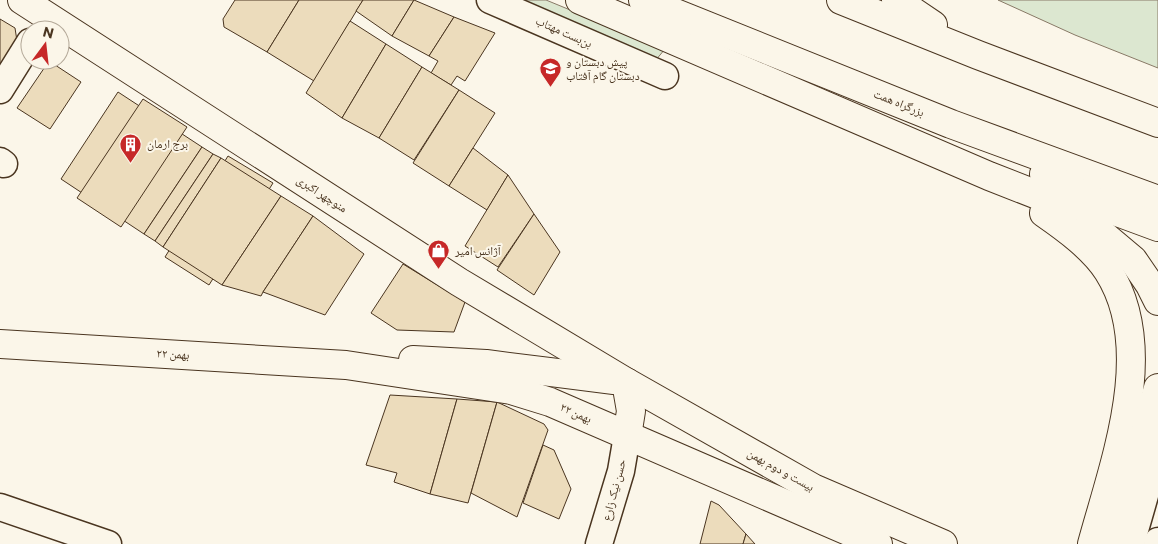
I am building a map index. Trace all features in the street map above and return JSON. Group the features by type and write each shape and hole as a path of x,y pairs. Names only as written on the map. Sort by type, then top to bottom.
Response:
{"main road":[{"name":"منوچهر اکبری","path":"22,0 39,20"},
{"path":"580,0 989,176 1058,203 1090,222 1133,260 1158,301"},
{"name":"بزرگراه همت","path":"643,0 951,124 1116,198 1158,200"},
{"path":"841,0 978,55 1158,123"},
{"path":"896,0 978,55"},
{"name":"منوچهر اکبری","path":"70,41 459,282 626,382"},
{"path":"690,46 815,69"},
{"path":"1109,104 1158,114"},
{"path":"989,176 1053,219 1094,253 1109,272 1124,304 1131,338 1129,394 1120,437 1092,544"},
{"path":"1116,198 1158,227"},
{"name":"۲۲ بهمن","path":"0,344 346,365 511,390 550,402 627,436"},
{"name":"۲۲ بهمن","path":"346,365 412,360 486,364 626,382"},
{"path":"626,382 631,411 627,436 878,544"},
{"name":"بیست و دوم بهمن","path":"626,382 813,488 943,544"},
{"path":"1114,544 1158,388"}],"street":[{"name":"بن‌بست مهتاب","path":"490,0 665,76"},
{"path":"0,90 20,58"},
{"name":"حسن نیک زارع","path":"599,544 621,471 627,436"},
{"path":"1131,544 1158,450"},
{"path":"0,507 108,544"}],"green space":[{"path":"513,0 546,0 665,49 655,61"},
{"path":"998,0 1158,0 1158,68 1075,35"}],"building":[{"path":"235,0 299,0 267,52 224,27 223,19"},
{"path":"299,0 363,0 314,81 267,52"},
{"path":"363,0 414,0 392,36 356,11"},
{"path":"414,0 454,17 429,56 392,36"},
{"path":"454,17 495,33 465,81 457,76 451,85 431,73 438,61 429,56"},
{"path":"0,19 15,28 17,41 0,68"},
{"path":"350,21 386,44 342,118 306,93"},
{"path":"386,44 422,67 379,138 342,118"},
{"path":"422,67 459,90 414,160 379,138"},
{"path":"43,70 63,70 81,82 50,129 17,108"},
{"path":"459,90 495,113 449,186 413,163"},
{"name":"برج ارمان","path":"118,92 202,147 144,234 61,179"},
{"name":"برج ارمان","path":"143,99 187,127 121,227 77,198"},
{"name":"برج ارمان","path":"202,147 213,154 155,241 144,234"},
{"path":"473,148 508,175 487,210 449,186"},
{"name":"برج ارمان","path":"213,154 221,158 163,247 155,241"},
{"name":"برج ارمان","path":"228,156 273,183 209,285 165,257"},
{"name":"برج ارمان","path":"221,158 281,196 222,285 163,247"},
{"path":"508,175 534,214 498,267 465,246"},
{"path":"281,196 313,216 261,296 222,285"},
{"path":"534,214 560,252 534,295 497,270"},
{"path":"313,216 364,254 325,315 263,292"},
{"path":"403,264 465,302 454,332 397,330 371,313"},
{"path":"390,395 457,399 430,494 394,482 397,473 366,465"},
{"path":"457,399 497,402 468,503 430,494"},
{"path":"497,402 544,424 548,430 517,517 471,493"},
{"path":"543,445 554,450 571,489 559,519 523,503"},
{"path":"711,501 719,505 746,534 743,544 700,544"},
{"path":"746,534 755,544 743,544"}],"place":[{"name":"پیش دبستان و دبستان گام آفتاب","path":"550,88"},
{"name":"برج ارمان","path":"131,163"},
{"name":"آژانس امیر","path":"439,270"}]}
